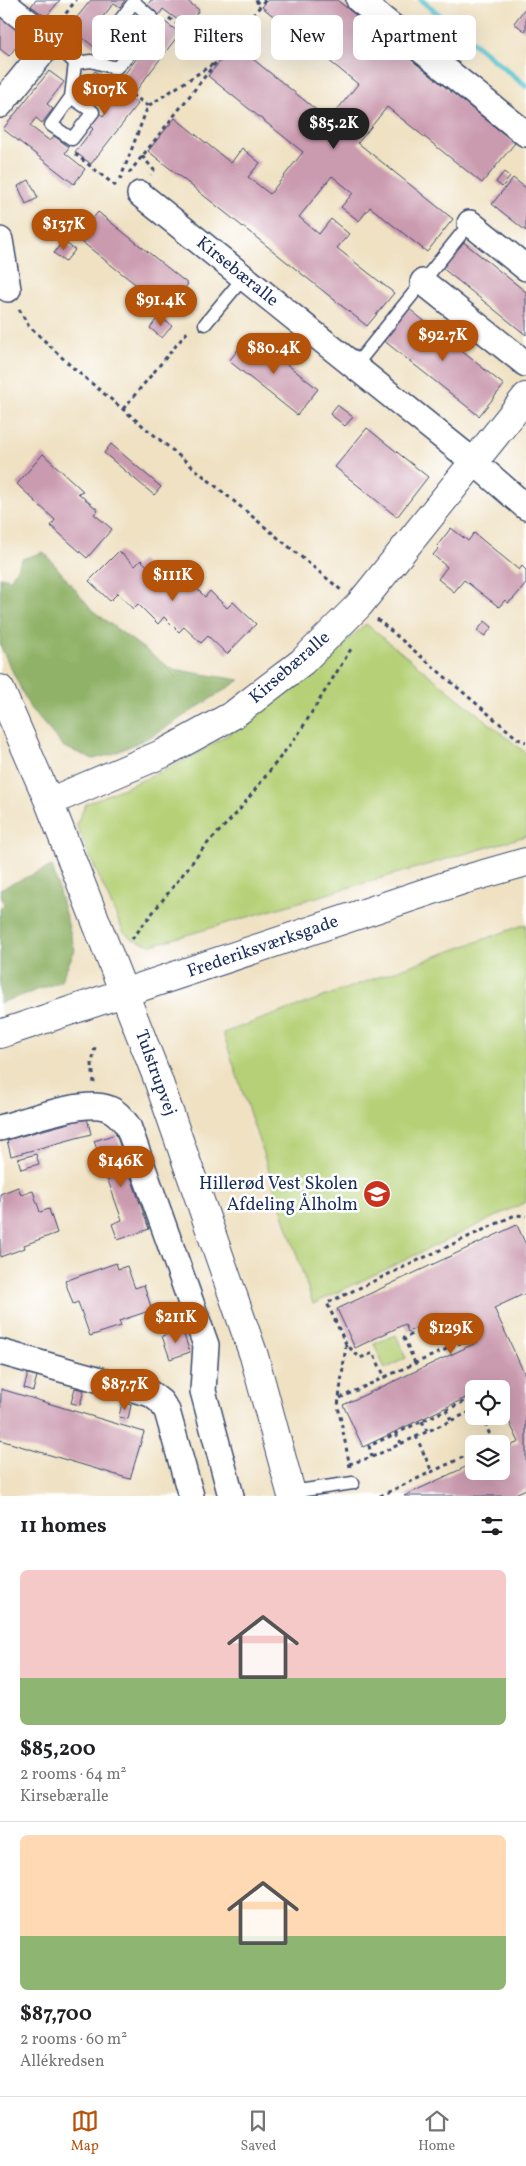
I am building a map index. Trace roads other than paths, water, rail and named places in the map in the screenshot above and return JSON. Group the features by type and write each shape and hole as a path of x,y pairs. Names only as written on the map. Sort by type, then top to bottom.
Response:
{"street":[{"path":"359,0 526,134"},
{"path":"11,4 23,15"},
{"path":"0,105 37,60"},
{"name":"Kirsebæralle","path":"129,191 244,278 474,462"},
{"path":"470,223 526,268"},
{"path":"0,240 8,289"},
{"path":"423,282 526,364"},
{"name":"Kirsebæralle","path":"49,802 164,753 233,715 302,662 359,604 526,397"},
{"path":"474,462 526,506"},
{"name":"Tulstrupvej","path":"0,689 49,802 126,993 254,1356 291,1494"},
{"name":"Frederiksværksgade","path":"0,1034 463,880 526,862"},
{"path":"0,1128 87,1104 106,1107 117,1113 128,1126 206,1345 203,1391 230,1496"},
{"path":"0,1352 150,1394 161,1402 167,1411 188,1484 222,1463"}],"lane":[{"path":"134,2 152,18 134,40 118,23 134,2"},
{"path":"72,60 75,63"},
{"path":"75,63 91,60 116,68 124,60"},
{"path":"71,97 93,112 72,139 51,125 71,97 75,63"},
{"path":"355,366 470,223"},
{"path":"205,324 244,278"},
{"path":"291,1494 353,1482"}],"waterway":[{"path":"421,0 526,86"}],"place":[{"name":"Hillerød Vest Skolen Afdeling Ålholm","path":"377,1194"}]}
